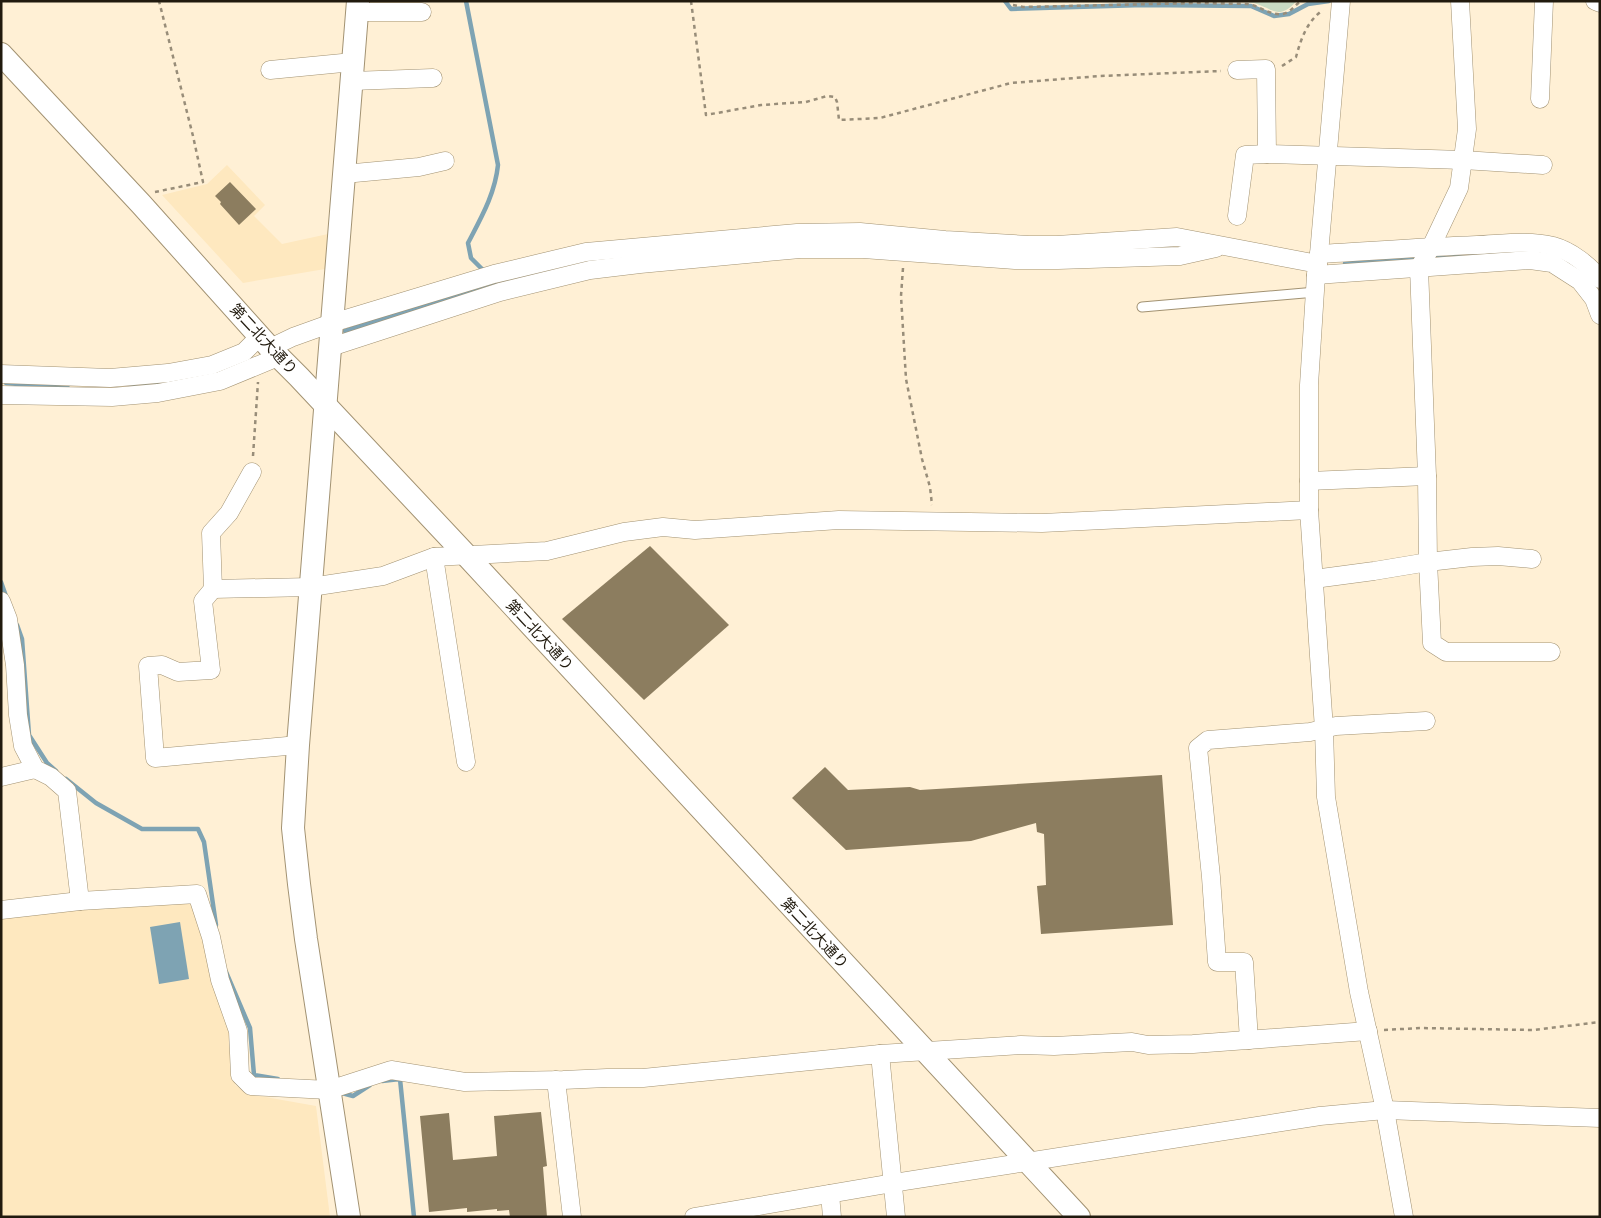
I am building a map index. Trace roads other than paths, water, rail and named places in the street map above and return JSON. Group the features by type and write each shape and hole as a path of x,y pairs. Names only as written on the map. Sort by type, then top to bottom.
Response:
{"street":[{"path":"1460,1 1467,129 1459,188 1419,268 1432,643 1446,652 1551,652"},
{"path":"1540,99 1544,1"},
{"path":"1596,1 1600,3"},
{"path":"1344,2 1327,156 1309,385 1309,510 1324,729 1326,797 1359,992 1386,1110 1404,1217"},
{"path":"349,1217 306,939 294,828 298,745 358,7 422,12"},
{"name":"第二北大通り","path":"1,54 141,204 267,351 326,407 467,556 1079,1217"},
{"path":"1237,70 1266,69 1267,154"},
{"path":"270,70 352,72 433,78"},
{"path":"1238,216 1244,155 1267,154 1463,160 1543,165"},
{"path":"344,174 419,167 445,161"},
{"path":"331,347 500,292 590,270 860,232 1010,244 1057,245 1177,236 1224,246 1317,271 1419,268 1530,260 1552,263 1580,281 1594,299 1600,314"},
{"path":"12,385 112,397 158,393 220,381 293,337 332,323 494,274 586,252 798,241 862,249 1015,260 1058,260 1180,256 1224,246"},
{"path":"1317,271 1430,247 1533,242 1555,247 1577,258 1592,268 1600,279"},
{"path":"12,385 168,373 212,365 244,352 267,351"},
{"path":"252,472 229,513 211,533 213,589 203,602 211,670 178,672 162,665 148,666 155,758 298,745"},
{"path":"1309,482 1427,476"},
{"path":"213,589 311,587 383,576 434,557 546,551 624,532 663,527 696,530 839,520 1042,523 1309,510"},
{"path":"1314,579 1428,562 1498,556 1532,559"},
{"path":"434,557 466,762"},
{"path":"1,601 8,619 16,665 18,715 23,746 35,769 51,777 67,792 80,901"},
{"path":"1249,1040 1244,962 1217,962 1211,877 1198,748 1208,740 1310,732 1336,726 1426,721"},
{"path":"1,777 35,769"},
{"path":"1,910 80,901 197,894 211,937 220,980 238,1031 240,1075 251,1086 328,1090 391,1070 465,1082 643,1078 880,1054 1020,1045 1054,1046 1132,1042 1148,1046 1368,1031"},
{"path":"880,1054 896,1217"},
{"path":"556,1080 572,1217"},
{"path":"694,1217 775,1210 830,1194 1320,1116 1386,1110 1600,1118"},
{"path":"830,1194 832,1217"}],"lane":[{"path":"1142,307 1317,271"}],"water":[{"path":"180,922 189,979 159,984 150,927"}],"waterway":[{"path":"466,1 498,165 491,196 468,243 471,258 486,273"},
{"path":"1005,1 1011,9 1143,5 1251,6 1274,16 1289,14 1308,4 1329,1"},
{"path":"1430,258 1529,251"},
{"path":"1345,263 1419,258"},
{"path":"345,331 495,283 553,270"},
{"path":"130,387 160,382"},
{"path":"6,383 68,388"},
{"path":"1,582 7,599"},
{"path":"17,625 22,639 29,735 47,763 56,771"},
{"path":"66,779 96,803 142,829 198,829 204,842 216,925"},
{"path":"226,972 250,1028 254,1075 278,1079"},
{"path":"382,1081 400,1079 414,1217"},
{"path":"342,1093 353,1096 370,1085"}]}
